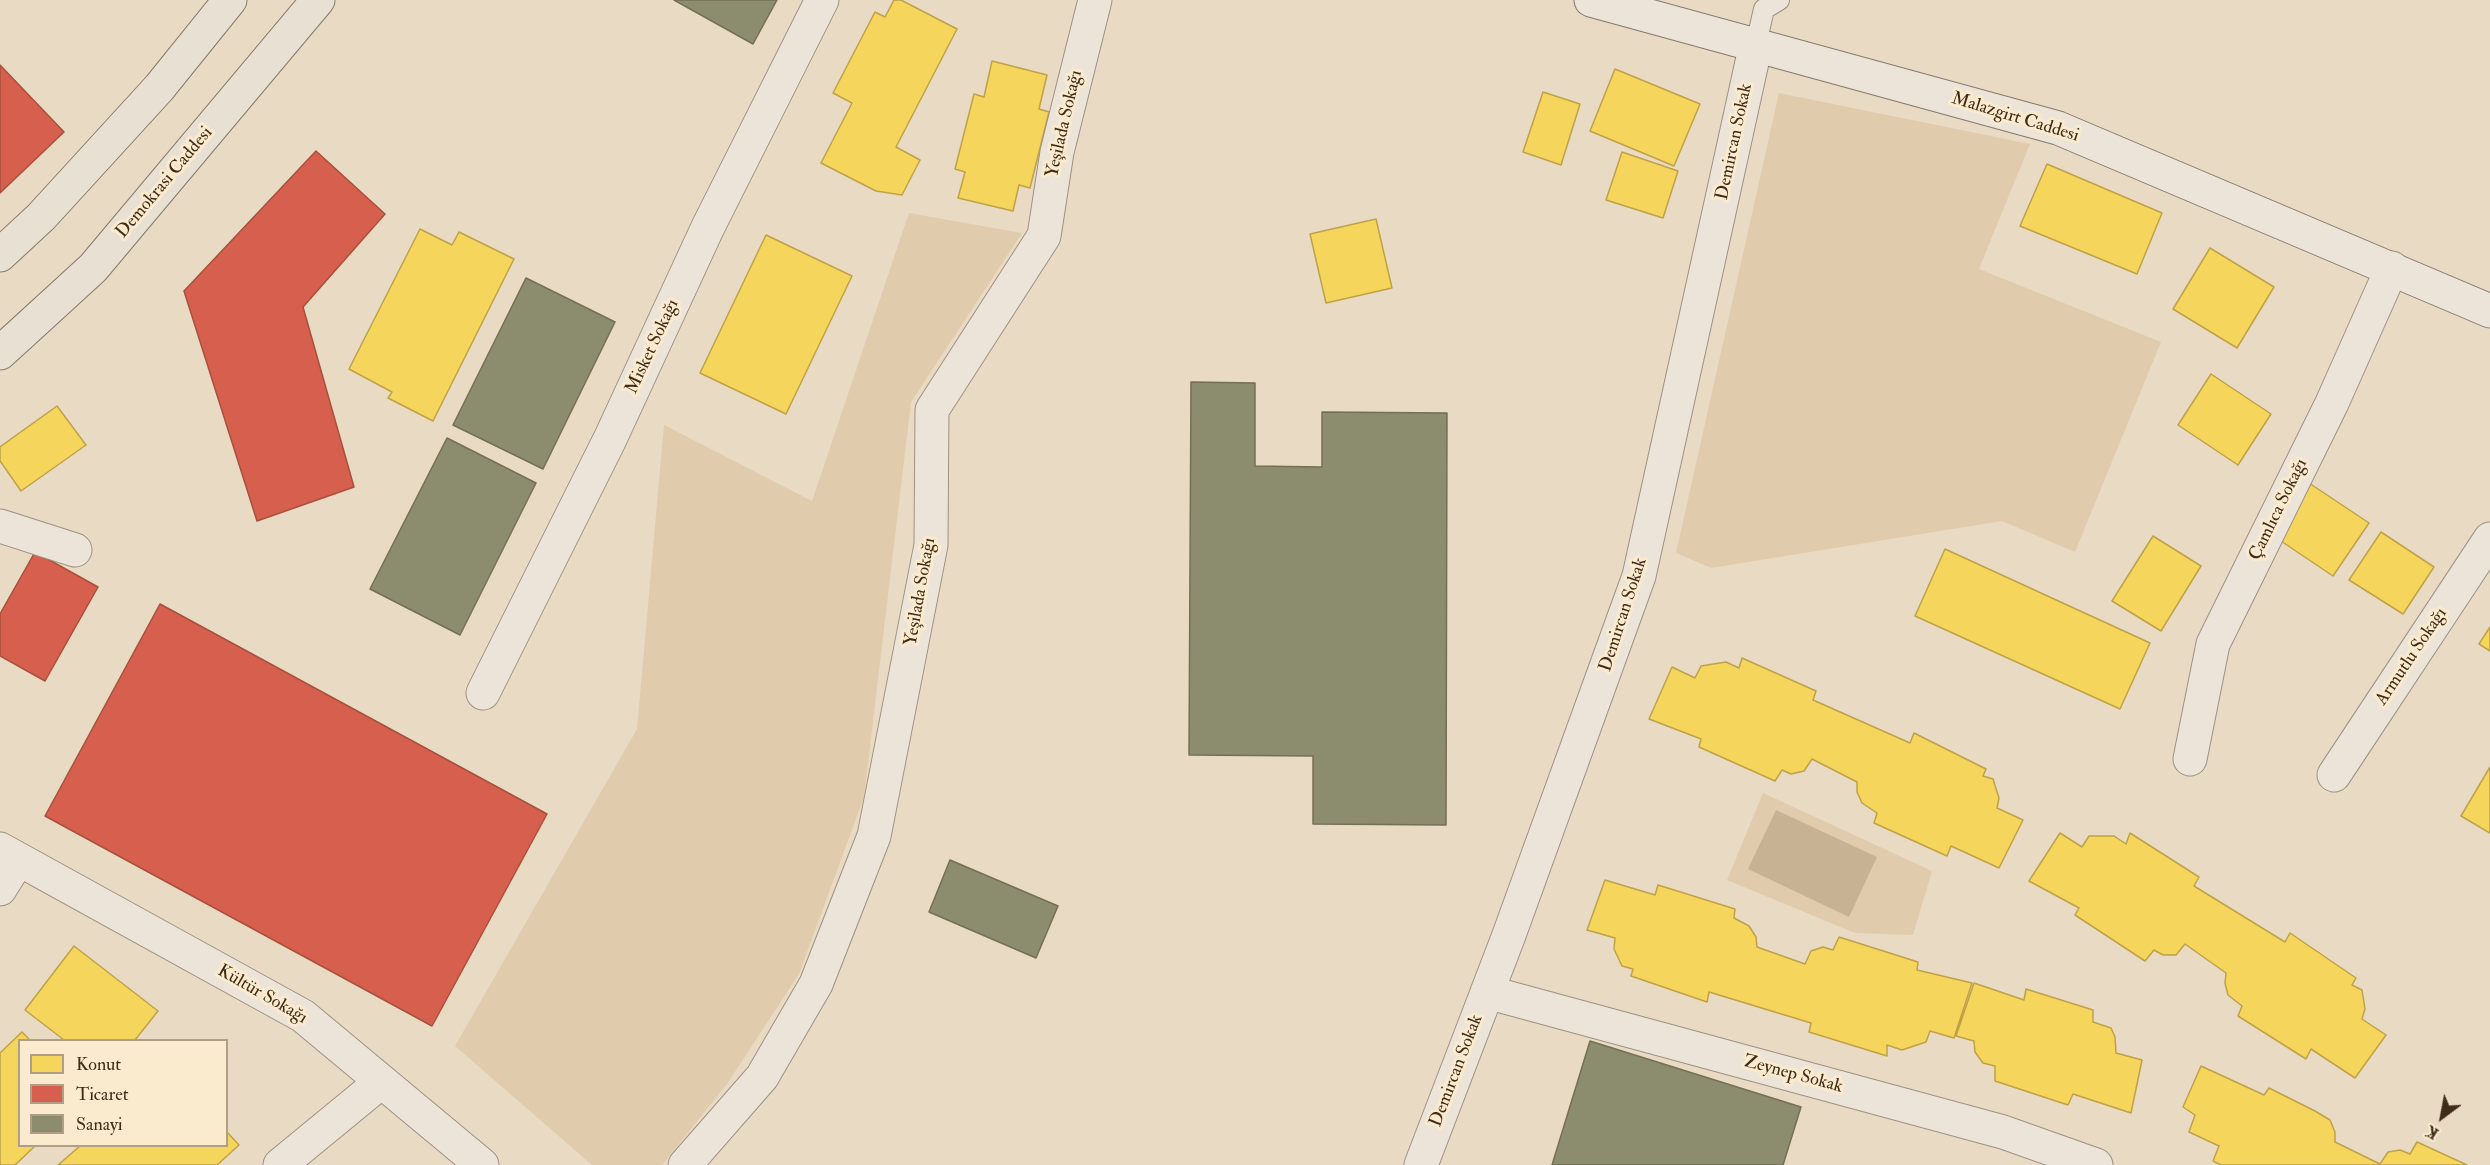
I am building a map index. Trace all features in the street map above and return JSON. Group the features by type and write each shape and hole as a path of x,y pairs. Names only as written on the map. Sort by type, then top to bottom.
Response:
{"main road":[{"path":"0,255 41,217 159,88 230,0"},
{"name":"Demokrasi Caddesi","path":"0,353 93,268 318,0"}],"street":[{"name":"Misket Sokağı","path":"483,693 610,439 708,226 822,0"},
{"name":"Yeşilada Sokağı","path":"685,1165 762,1077 816,984 874,836 932,545 932,410 1044,236 1057,152 1095,0"},
{"name":"Malazgirt Caddesi","path":"1591,0 2058,128 2490,311"},
{"name":"Demircan Sokak","path":"1421,1165 1487,993 1639,576 1756,44"},
{"name":"Çamlıca Sokağı","path":"2190,759 2213,644 2332,403 2392,268"},
{"path":"0,526 75,550"},
{"name":"Armutlu Sokağı","path":"2334,775 2490,539"},
{"path":"0,890 9,855"},
{"name":"Kültür Sokağı","path":"9,855 303,1016 482,1165"},
{"name":"Zeynep Sokak","path":"1487,993 2003,1132 2096,1165"},
{"path":"280,1165 381,1082"}],"lane":[{"path":"1756,44 1764,9 1779,0"}],"shaded area":[{"path":"1779,93 2030,144 1979,269 2161,342 2075,552 2002,521 1711,568 1676,553"},
{"path":"909,213 1022,233 911,402 864,797 799,974 727,1084 662,1165 592,1165 455,1046 637,729 664,425 812,501"},
{"path":"1763,793 1932,871 1913,935 1855,933 1727,880"},
{"path":"1776,810 1877,857 1849,917 1748,869"}],"building: Konut":[{"path":"894,0 901,0 957,29 896,147 920,160 902,195 876,191 821,163 852,103 833,93 875,12 885,17"},
{"path":"992,61 1047,75 1039,109 1049,112 1030,188 1019,185 1013,211 958,198 965,172 955,169 974,94 984,97"},
{"path":"1615,69 1700,104 1674,166 1590,131"},
{"path":"1543,92 1580,104 1561,165 1523,152"},
{"path":"1622,152 1678,171 1663,218 1606,200"},
{"path":"2047,164 2162,213 2137,274 2020,226"},
{"path":"1376,219 1392,288 1326,303 1310,234"},
{"path":"420,229 452,245 459,232 514,259 433,421 388,398 392,392 349,369"},
{"path":"766,235 852,276 786,414 700,373"},
{"path":"2210,248 2274,287 2237,348 2173,309"},
{"path":"2211,374 2271,414 2238,465 2178,425"},
{"path":"57,406 86,445 21,491 0,461 0,447"},
{"path":"2309,483 2369,523 2333,576 2275,537"},
{"path":"2381,532 2434,567 2403,614 2349,580"},
{"path":"2153,536 2201,566 2161,631 2112,601"},
{"path":"1945,549 2150,643 2120,709 1915,616"},
{"path":"2490,627 2490,651 2479,644"},
{"path":"1742,658 1816,691 1813,700 1910,743 1914,733 1986,769 1983,776 1993,779 1999,798 1997,808 2023,820 1999,868 1951,846 1947,856 1874,823 1877,813 1862,803 1857,792 1857,782 1812,759 1804,771 1791,774 1782,770 1775,781 1699,747 1701,739 1649,719 1672,667 1695,678 1701,666 1726,662 1739,668"},
{"path":"2490,767 2490,833 2461,816"},
{"path":"2060,833 2082,847 2089,836 2114,836 2126,844 2130,833 2199,877 2194,886 2285,942 2290,933 2356,978 2352,985 2362,990 2365,1009 2362,1019 2386,1035 2355,1078 2311,1049 2306,1059 2238,1016 2242,1006 2228,995 2225,983 2226,973 2185,944 2176,955 2163,955 2154,950 2145,961 2075,915 2079,908 2029,881"},
{"path":"1605,880 1655,895 1658,885 1735,909 1734,918 1749,926 1756,937 1757,947 1805,964 1811,951 1823,947 1833,950 1839,937 1918,962 1917,970 1972,983 1954,1038 1930,1031 1926,1042 1902,1050 1887,1045 1887,1056 1809,1032 1811,1023 1709,992 1707,1002 1631,976 1633,969 1622,966 1614,949 1615,938 1587,930"},
{"path":"74,946 158,1011 136,1039 63,1039 25,1010"},
{"path":"1974,983 2024,1000 2026,989 2093,1010 2093,1022 2111,1028 2115,1037 2116,1053 2142,1060 2131,1113 2073,1094 2068,1105 1995,1081 1995,1066 1983,1063 1975,1052 1974,1041 1956,1036"},
{"path":"22,1032 29,1039 18,1039 18,1147 34,1147 15,1165 0,1165 0,1053"},
{"path":"2201,1066 2264,1095 2269,1088 2315,1111 2330,1120 2335,1132 2335,1142 2380,1164 2388,1152 2400,1150 2410,1154 2417,1142 2467,1165 2221,1165 2213,1161 2219,1146 2189,1132 2195,1115 2183,1107"},
{"path":"228,1133 239,1145 217,1165 58,1165 79,1147 228,1147"}],"building: Ticaret":[{"path":"0,65 64,132 0,193"},
{"path":"316,151 385,214 303,307 354,487 257,521 184,291"},
{"path":"35,552 98,587 45,681 0,656 0,614"},
{"path":"160,604 547,814 432,1026 45,816"}],"building: Sanayi":[{"path":"674,0 777,0 753,44"},
{"path":"526,278 615,322 543,469 453,425"},
{"path":"1191,382 1255,383 1255,466 1322,467 1322,412 1447,413 1446,825 1313,824 1313,756 1189,755"},
{"path":"447,438 536,483 460,635 370,589"},
{"path":"950,860 1058,906 1036,958 929,912"},
{"path":"1590,1041 1801,1107 1783,1165 1552,1165"}]}
